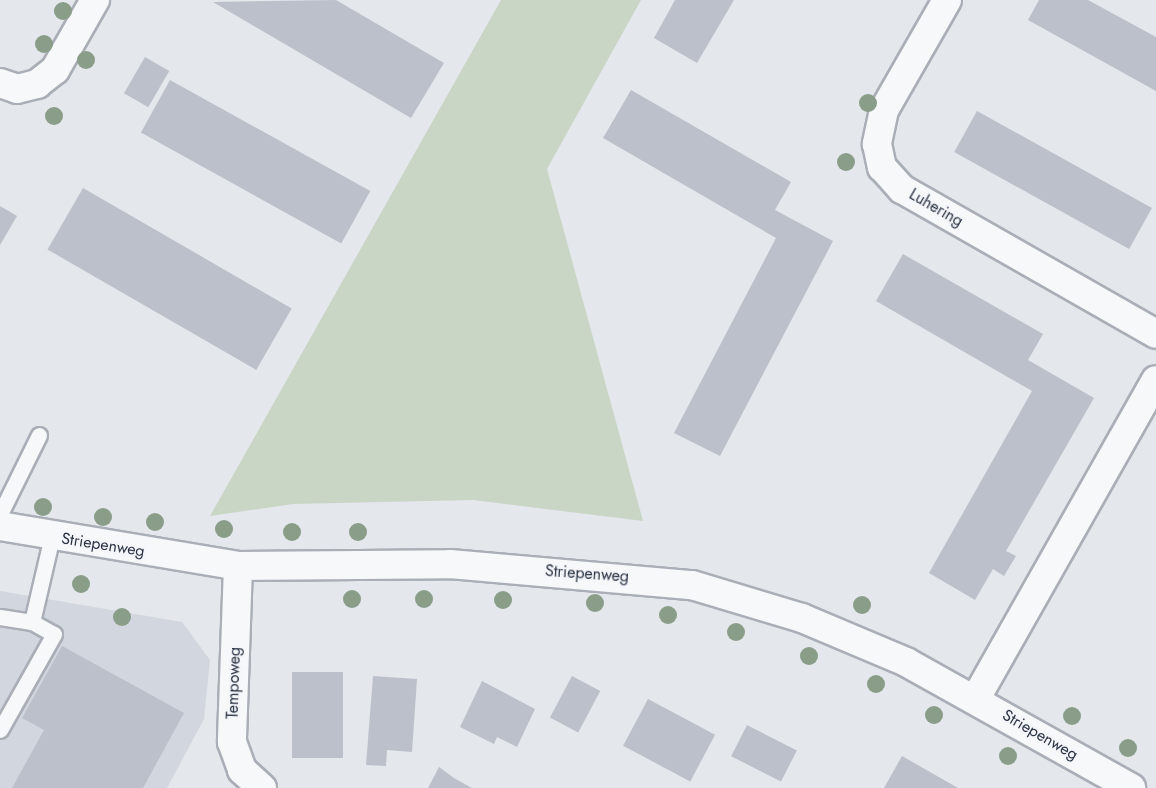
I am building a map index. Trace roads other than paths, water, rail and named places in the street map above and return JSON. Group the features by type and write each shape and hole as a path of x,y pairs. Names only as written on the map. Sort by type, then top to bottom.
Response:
{"street":[{"path":"0,83 17,88 37,84 55,70 95,0"},
{"name":"Luhering","path":"947,0 884,110 877,144 882,167 902,189 1156,334"},
{"path":"976,698 1156,380"},
{"name":"Striepenweg","path":"0,525 52,536 238,566 450,564 660,579 802,618 976,698 1131,788"},
{"name":"Tempoweg","path":"238,566 232,742 242,770 262,788"}],"lane":[{"path":"0,514 39,435"},
{"path":"32,622 52,536"},
{"path":"0,617 32,622 54,634 0,730"}]}
